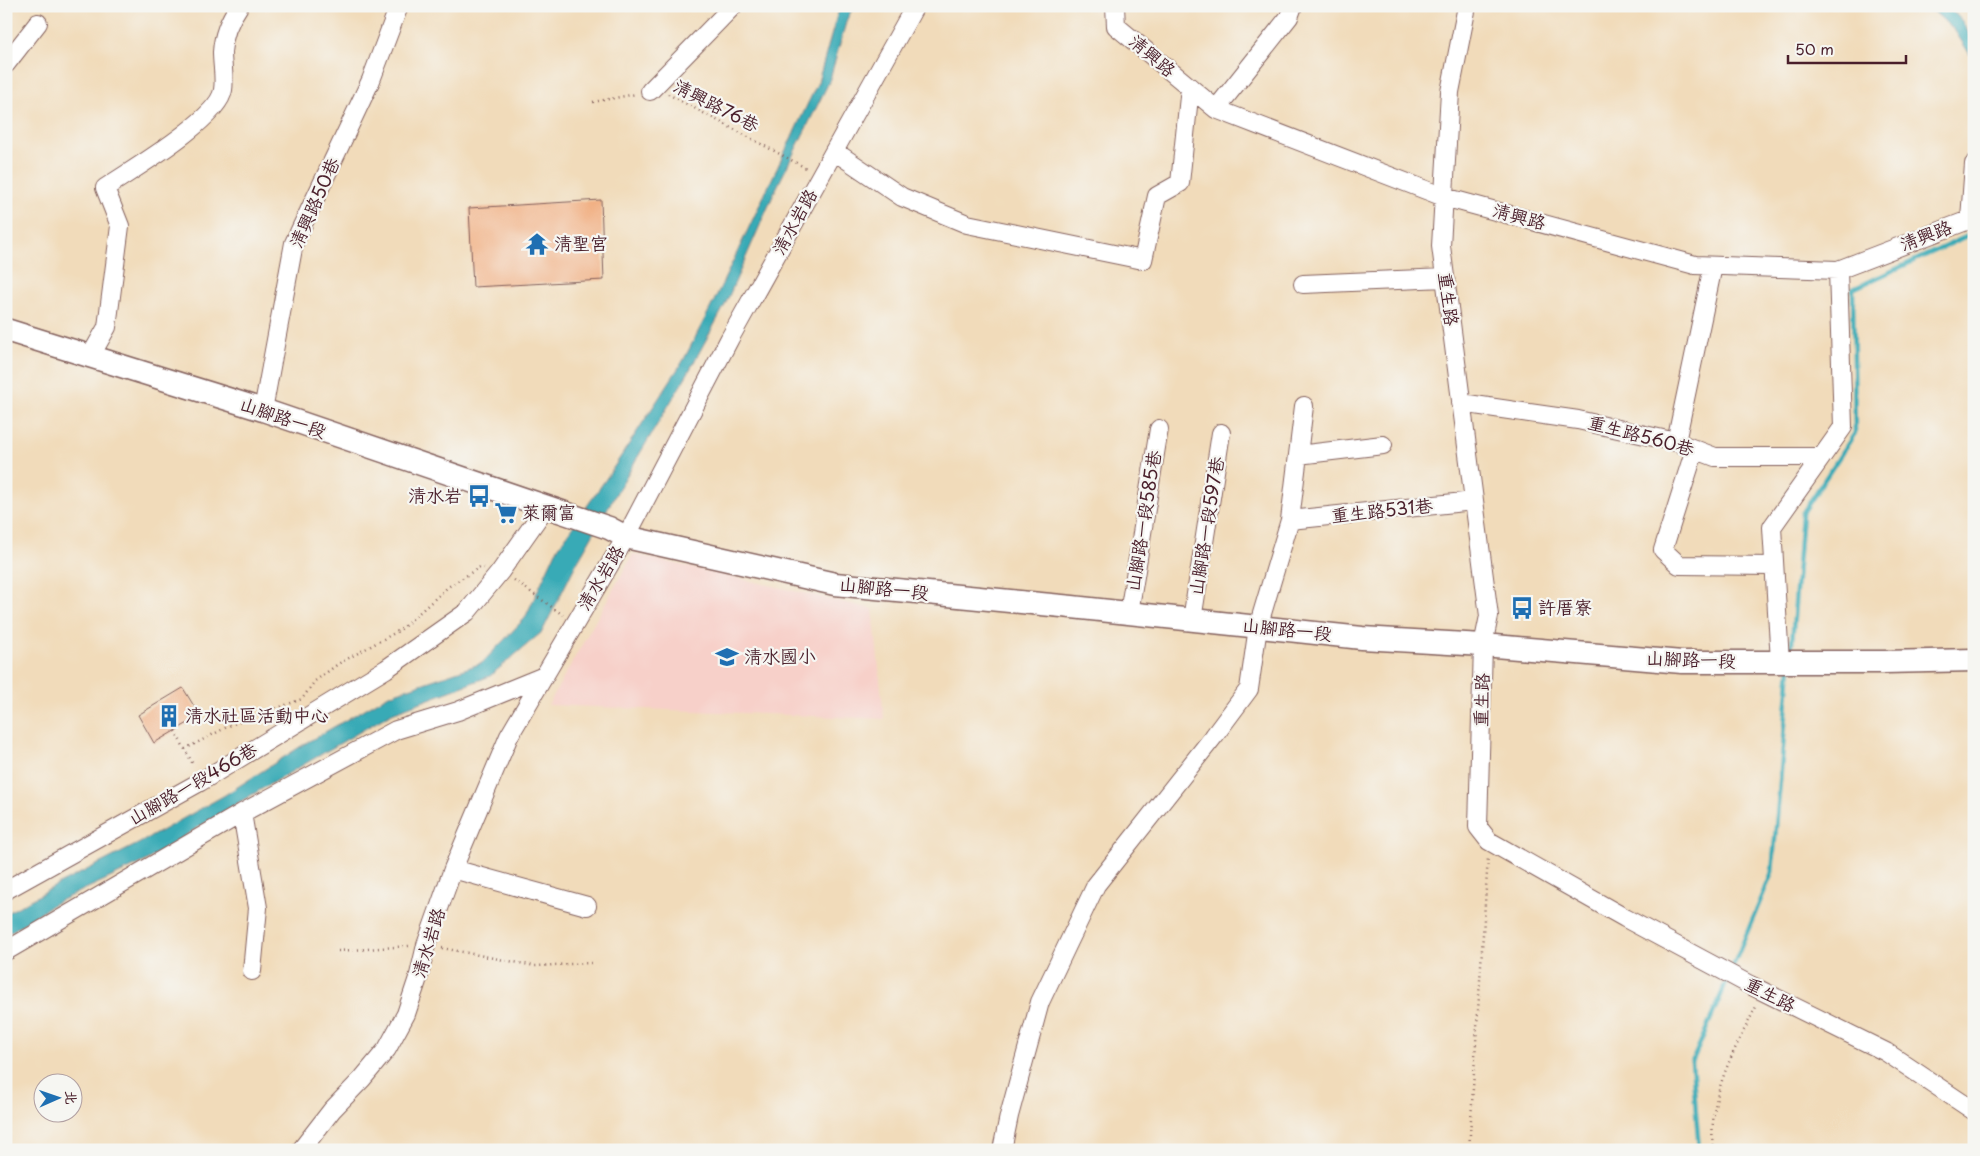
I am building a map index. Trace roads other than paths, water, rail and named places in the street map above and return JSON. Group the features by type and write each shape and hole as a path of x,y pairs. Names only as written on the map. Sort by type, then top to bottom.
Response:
{"main road":[{"name":"山腳路一段","path":"6,330 263,410 617,533 835,584 1362,638 1483,645 1682,662 1974,660"}],"street":[{"path":"90,357 107,327 120,226 104,188 181,138 220,101 224,89 222,50 230,19 239,6"},
{"name":"清興路50巷","path":"263,410 294,244 371,80 399,6"},
{"path":"650,91 733,6"},
{"name":"清水岩路","path":"301,1150 332,1110 362,1079 387,1049 406,1014 419,975 426,945 453,868 509,736 544,676 617,533 735,329 915,6"},
{"name":"清興路","path":"1115,6 1116,26 1216,108 1444,197 1695,265 1838,270 1973,220"},
{"path":"1216,108 1289,17 1293,6"},
{"name":"重生路","path":"1467,6 1450,92 1441,246 1489,616 1483,645 1478,827 1489,841 1625,918 1763,992 1886,1052 1974,1111"},
{"path":"6,64 38,23"},
{"path":"834,151 902,196 967,224 1143,260 1157,196 1180,183 1190,87"},
{"path":"1973,220 1974,164"},
{"path":"1676,442 1713,266"},
{"path":"1780,662 1772,527 1842,427 1838,270"},
{"path":"1303,284 1445,278"},
{"name":"重生路560巷","path":"1461,403 1578,420 1676,442 1716,457 1821,457"},
{"path":"1002,1150 1009,1116 1040,1002 1096,885 1249,689 1258,627 1290,520 1304,406"},
{"name":"山腳路一段585巷","path":"1129,613 1159,429"},
{"name":"山腳路一段597巷","path":"1192,620 1222,433"},
{"path":"1298,455 1383,445"},
{"path":"1695,449 1663,550 1679,565 1774,566"},
{"name":"重生路531巷","path":"1290,520 1474,501"},
{"name":"山腳路一段466巷","path":"6,890 202,780 386,669 467,612 551,510"},
{"path":"6,951 242,813 396,730 458,711 544,676"},
{"path":"242,813 258,908 252,971"},
{"path":"453,868 587,906"}],"water":[{"path":"842,6 854,6 847,19 829,82 775,191 725,305 688,373 575,566 542,632 490,676 392,713 219,814 144,862 55,903 6,935 6,914 9,912 138,844 225,795 306,743 389,695 482,663 525,618 556,551 610,473 683,361 714,301 818,82 837,15"},
{"path":"1928,6 1948,6 1962,21 1974,42 1974,61 1955,31"}],"waterway":[{"path":"1791,656 1802,514 1855,433 1853,289 1974,233"},
{"path":"1731,971 1772,873 1790,668"},
{"path":"1699,1150 1692,1062 1728,979"}],"place":[{"name":"清聖宮","path":"537,244"},
{"name":"清水岩","path":"479,496"},
{"name":"萊爾富","path":"506,513"},
{"name":"許厝寮","path":"1522,608"},
{"name":"清水國小","path":"727,657"},
{"name":"清水社區活動中心","path":"169,716"}]}
